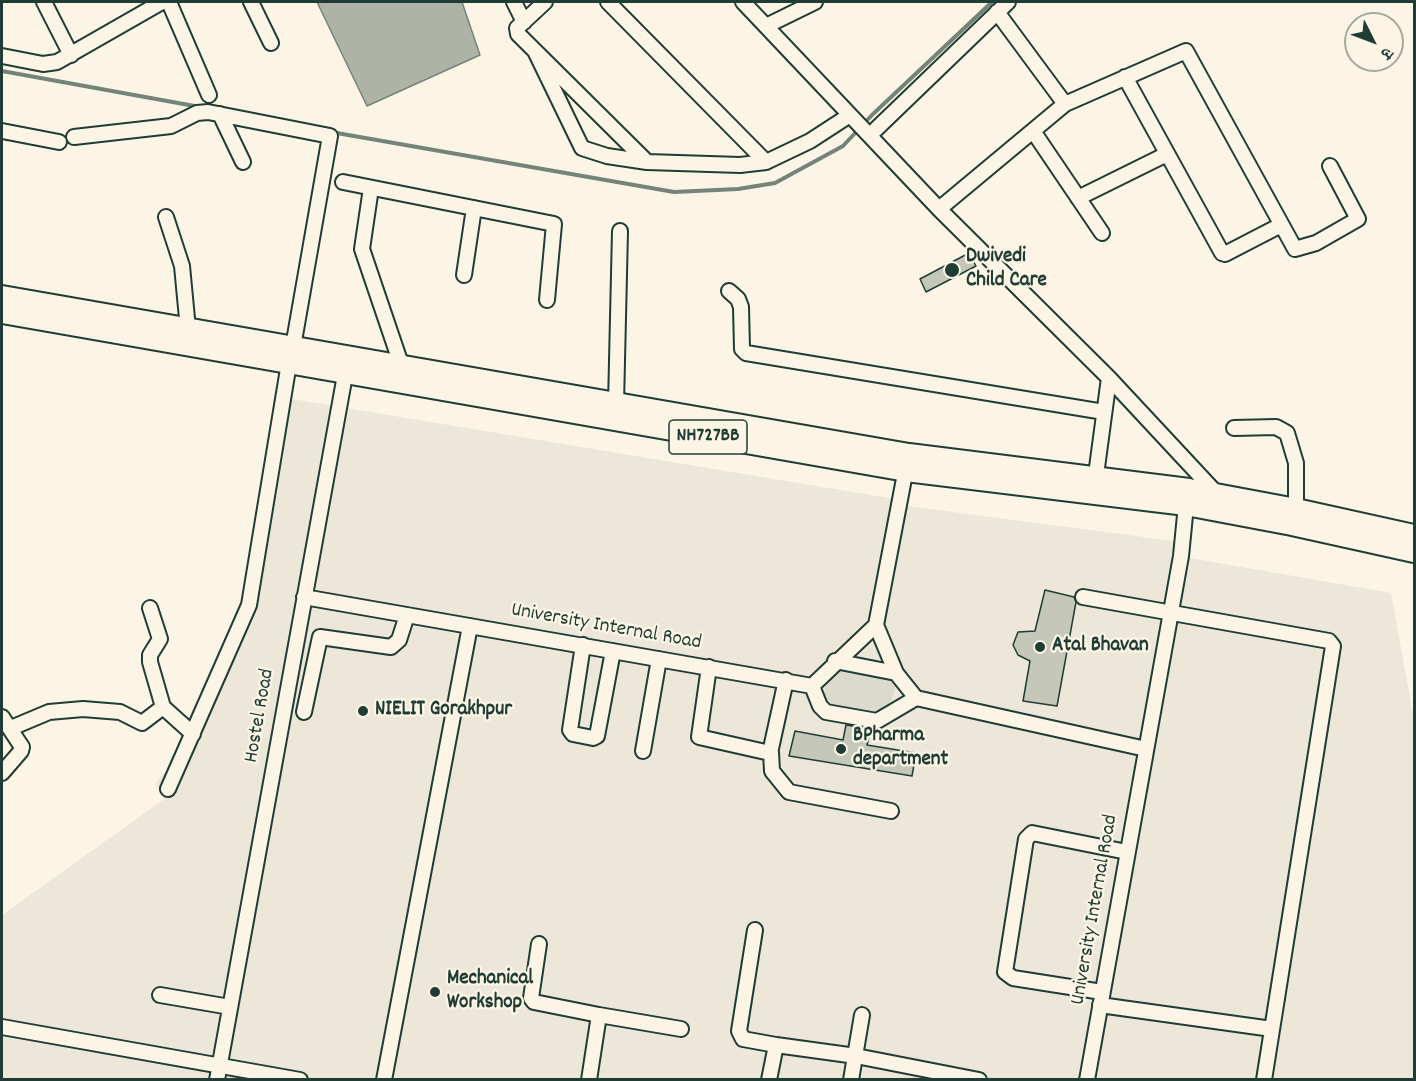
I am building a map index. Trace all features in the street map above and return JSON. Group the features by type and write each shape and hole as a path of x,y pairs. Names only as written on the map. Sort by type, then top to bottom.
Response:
{"highway":[{"name":"NH727BB","path":"2,296 188,329 291,355"},
{"name":"NH727BB","path":"2,313 291,355 908,462 1186,505 1219,503 1296,508 1414,535"},
{"name":"NH727BB","path":"347,365 402,367 616,404 908,462 1096,475 1414,552"}],"street":[{"path":"44,2 71,55"},
{"path":"2,56 50,64 71,55 162,2"},
{"path":"169,2 209,95"},
{"path":"251,2 271,44"},
{"path":"514,2 524,22"},
{"path":"545,2 517,32 647,162"},
{"path":"608,2 766,162"},
{"path":"743,2 939,209 1109,378 1219,503"},
{"path":"766,26 815,2"},
{"path":"868,134 1008,2"},
{"path":"997,12 1065,104"},
{"path":"535,51 582,148 598,154 647,162 740,165 766,162 853,118"},
{"path":"939,209 1065,104 1182,51 1188,53 1293,248 1298,250 1356,221 1357,215 1330,166"},
{"path":"1125,77 1222,254 1281,225"},
{"path":"75,137 171,126 202,112 325,133 331,138 291,355 249,605 168,789"},
{"path":"220,114 243,162"},
{"path":"2,131 59,142"},
{"path":"1033,131 1102,234"},
{"path":"1078,198 1167,154"},
{"path":"343,182 554,224 547,300"},
{"path":"371,188 363,249 402,367"},
{"path":"464,275 474,208"},
{"path":"166,218 182,266 188,329"},
{"path":"616,404 620,231"},
{"path":"729,291 738,299 741,307 742,349 746,353 1104,412"},
{"name":"Hostel Road","path":"218,1073 347,365"},
{"path":"1096,475 1109,378"},
{"path":"1234,428 1276,428 1287,433 1296,463 1296,508"},
{"path":"908,462 876,625 896,673 916,698 1146,749"},
{"name":"University Internal Road","path":"1087,1080 1181,556 1186,505"},
{"name":"University Internal Road","path":"304,597 812,686"},
{"path":"1083,597 1329,641 1333,646 1264,1080"},
{"path":"150,608 160,639 150,655 150,662 164,707 193,734"},
{"path":"304,712 318,639 322,636 391,647 398,642 407,615"},
{"path":"876,625 835,661 812,686 820,706 826,712 877,721 916,698"},
{"path":"384,1080 470,626"},
{"path":"583,645 570,730 573,734 593,738 597,736 613,651"},
{"path":"643,751 659,658"},
{"path":"835,661 896,673"},
{"path":"709,667 699,736 771,752"},
{"path":"786,680 771,752 772,771 789,792 891,811"},
{"path":"11,728 49,712 83,709 120,712 142,723 164,707"},
{"path":"2,717 11,728 22,749 2,772"},
{"path":"1127,852 1032,833 1026,839 1005,972 1013,978 1101,999 1272,1029"},
{"path":"755,930 740,1036 776,1045 856,1056 980,1080"},
{"path":"539,944 531,998 534,1002 681,1029"},
{"path":"160,995 230,1006"},
{"path":"589,1080 598,1015"},
{"path":"851,1080 862,1015"},
{"path":"2,1027 218,1073 300,1080"},
{"path":"769,1080 776,1045"}],"shaded area":[{"path":"317,2 462,2 480,55 367,106"},
{"path":"292,399 901,500 899,505 1174,541 1173,555 1391,593 1414,720 1414,1079 2,1079 2,915 164,799 155,783 185,751 244,606 271,470 279,473"},
{"path":"841,665 888,676 895,688 889,709 874,718 836,712 823,698 828,675"}],"building":[{"path":"969,253 976,266 926,292 920,279"},
{"name":"Atal Bhavan","path":"1045,590 1074,597 1076,602 1057,706 1023,701 1030,661 1018,655 1013,645 1018,632 1035,631"},
{"name":"BPharma department","path":"846,725 871,729 867,745 916,753 912,776 789,756 795,731 843,740"}],"waterway":[{"path":"331,132 674,192 738,189 775,183 843,146 872,115 992,2"},
{"path":"2,71 200,107"}],"place":[{"name":"Dwivedi Child Care","path":"952,270"},
{"name":"Atal Bhavan","path":"1040,647"},
{"name":"NIELIT Gorakhpur","path":"363,711"},
{"name":"BPharma department","path":"841,749"},
{"name":"Mechanical Workshop","path":"435,992"}]}
